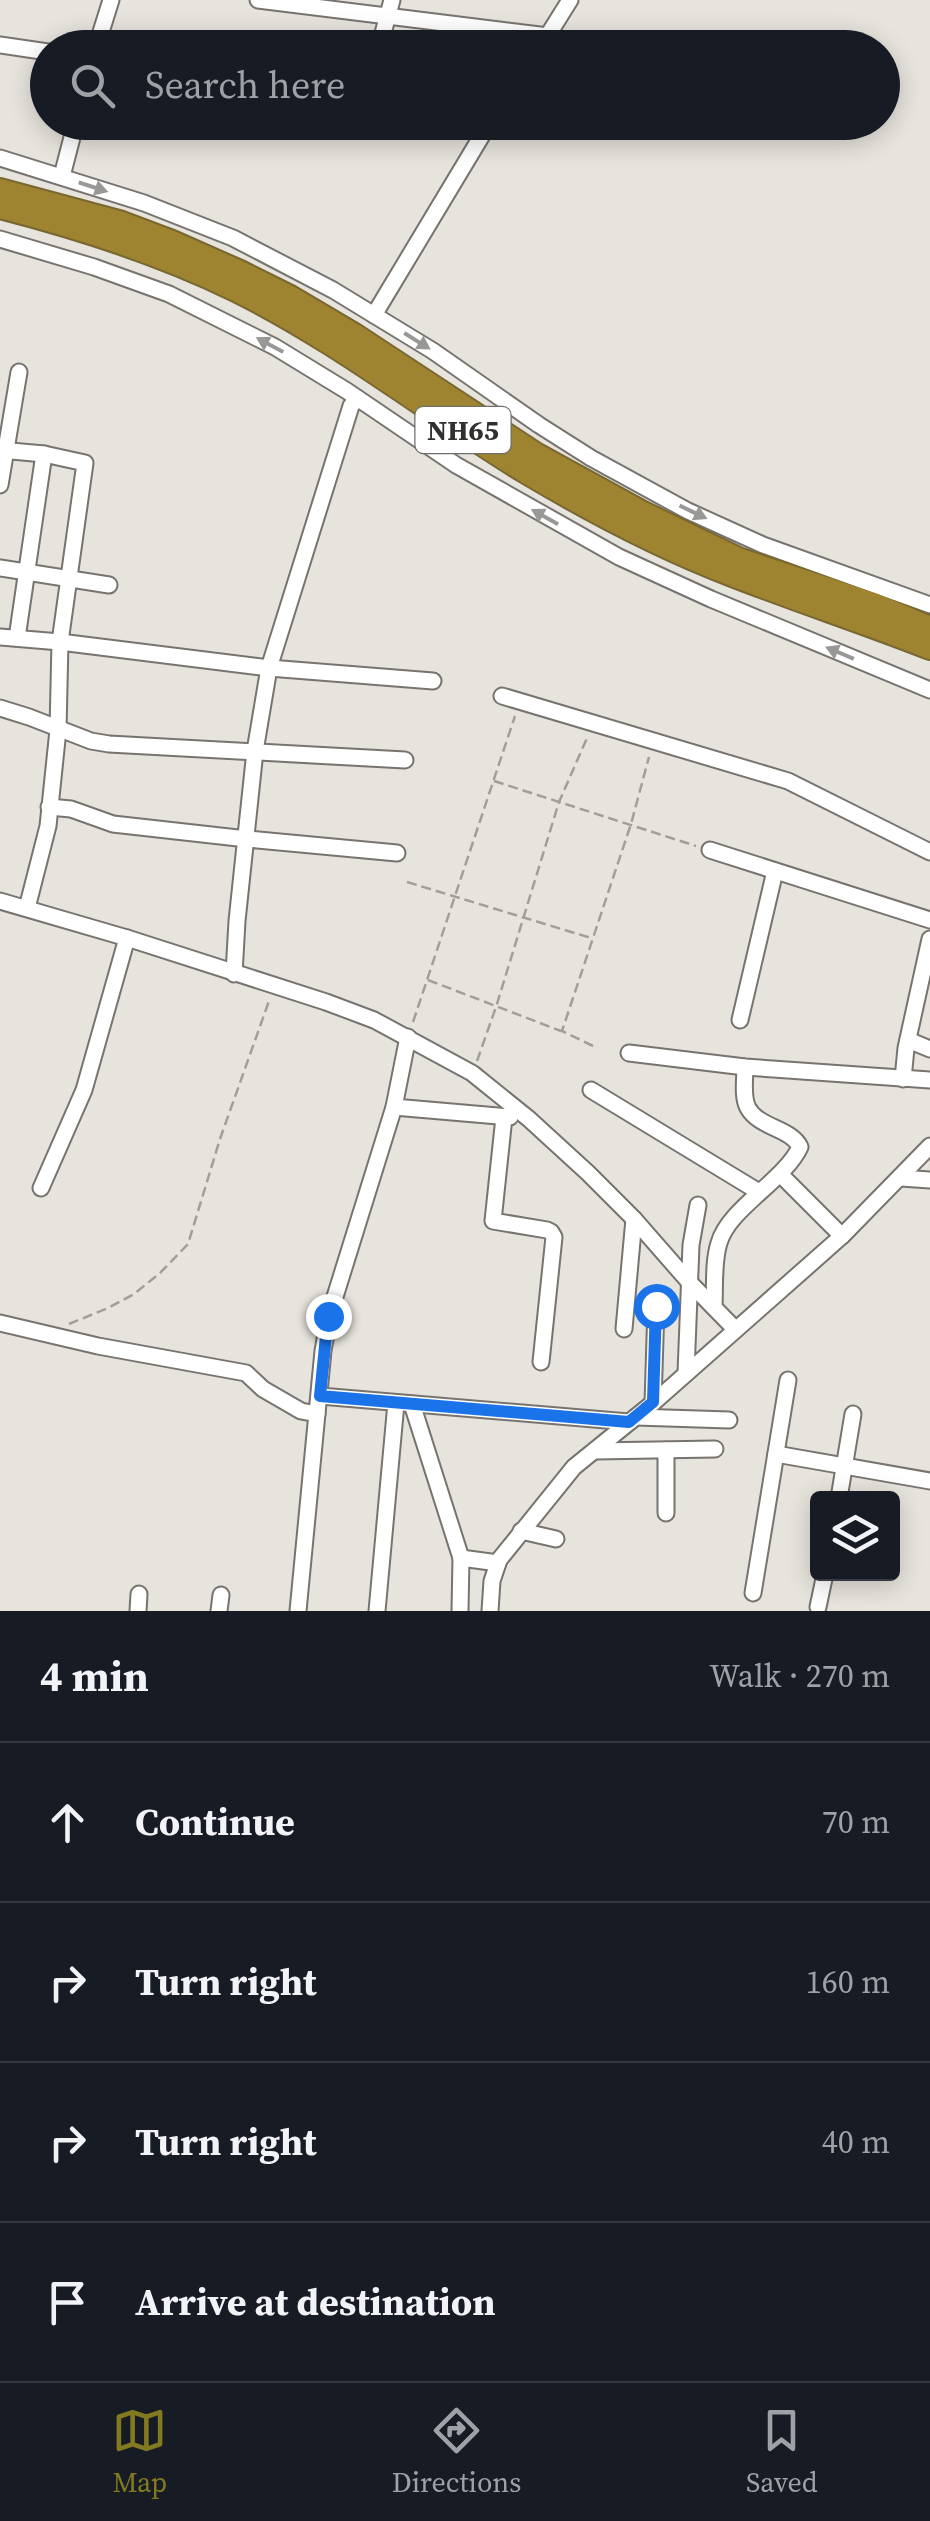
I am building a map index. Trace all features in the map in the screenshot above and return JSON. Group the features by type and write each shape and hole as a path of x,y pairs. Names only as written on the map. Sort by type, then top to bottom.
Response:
{"highway":[{"name":"NH65","path":"0,190 119,222 240,272 356,336 537,455 640,512 738,558 876,605 930,628"},
{"name":"NH65","path":"0,207 112,238 238,291 321,338 527,472 633,530 727,573 930,648"}],"street":[{"path":"102,30 111,0"},
{"path":"258,0 390,7 491,30"},
{"path":"551,30 570,0"},
{"path":"0,46 30,50"},
{"path":"62,176 71,140"},
{"path":"374,315 479,140"},
{"path":"0,158 144,203 233,238 334,290 433,351 591,458 688,510 763,545 930,605"},
{"path":"0,240 169,294 275,347 456,465 618,558 930,690"},
{"path":"0,484 19,372"},
{"path":"234,974 236,921 255,752 269,668 351,406 357,398"},
{"path":"3,450 85,464 60,642 58,730 48,826 27,908"},
{"path":"17,638 44,454"},
{"path":"0,568 110,585"},
{"path":"0,637 269,668 433,681"},
{"path":"502,696 788,781 930,852"},
{"path":"0,708 91,741 110,744 404,760"},
{"path":"50,807 71,809 113,824 397,853"},
{"path":"710,850 930,920"},
{"path":"740,1020 774,871"},
{"path":"0,900 326,1002 374,1020 472,1073 530,1118 634,1218 735,1329"},
{"path":"41,1188 84,1090 127,938"},
{"path":"902,1079 930,938"},
{"path":"298,1611 328,1316 394,1107 408,1037"},
{"path":"908,1040 930,1048"},
{"path":"629,1053 930,1080"},
{"path":"714,1306 722,1235 800,1150 800,1143 748,1109 745,1066"},
{"path":"591,1090 759,1192"},
{"path":"394,1107 530,1118"},
{"path":"504,1117 493,1221 548,1230 554,1238 541,1362"},
{"path":"490,1611 498,1563 574,1467 842,1236 930,1146"},
{"path":"780,1174 842,1236"},
{"path":"901,1178 930,1180"},
{"path":"686,1373 693,1227 698,1206"},
{"path":"624,1330 634,1218"},
{"path":"653,1402 656,1306"},
{"path":"0,1322 98,1346 246,1373 263,1389 301,1411 317,1414"},
{"path":"753,1593 788,1380"},
{"path":"320,1396 632,1420 729,1420"},
{"path":"404,1404 460,1558 460,1611"},
{"path":"377,1611 404,1404"},
{"path":"840,1491 853,1414"},
{"path":"595,1450 715,1449"},
{"path":"666,1450 666,1513"},
{"path":"776,1454 930,1481"},
{"path":"520,1531 556,1539"},
{"path":"460,1558 498,1563"},
{"path":"818,1607 823,1581"}],"path":[{"path":"408,1037 520,701"},
{"path":"472,1073 559,802 594,723"},
{"path":"562,1032 631,824 653,741"},
{"path":"493,781 710,850"},
{"path":"407,882 593,939"},
{"path":"428,980 592,1046"},
{"path":"70,1324 134,1294 188,1244 274,986"}],"route":[{"path":"328,1316 320,1396 629,1422 653,1402 656,1306"}]}
